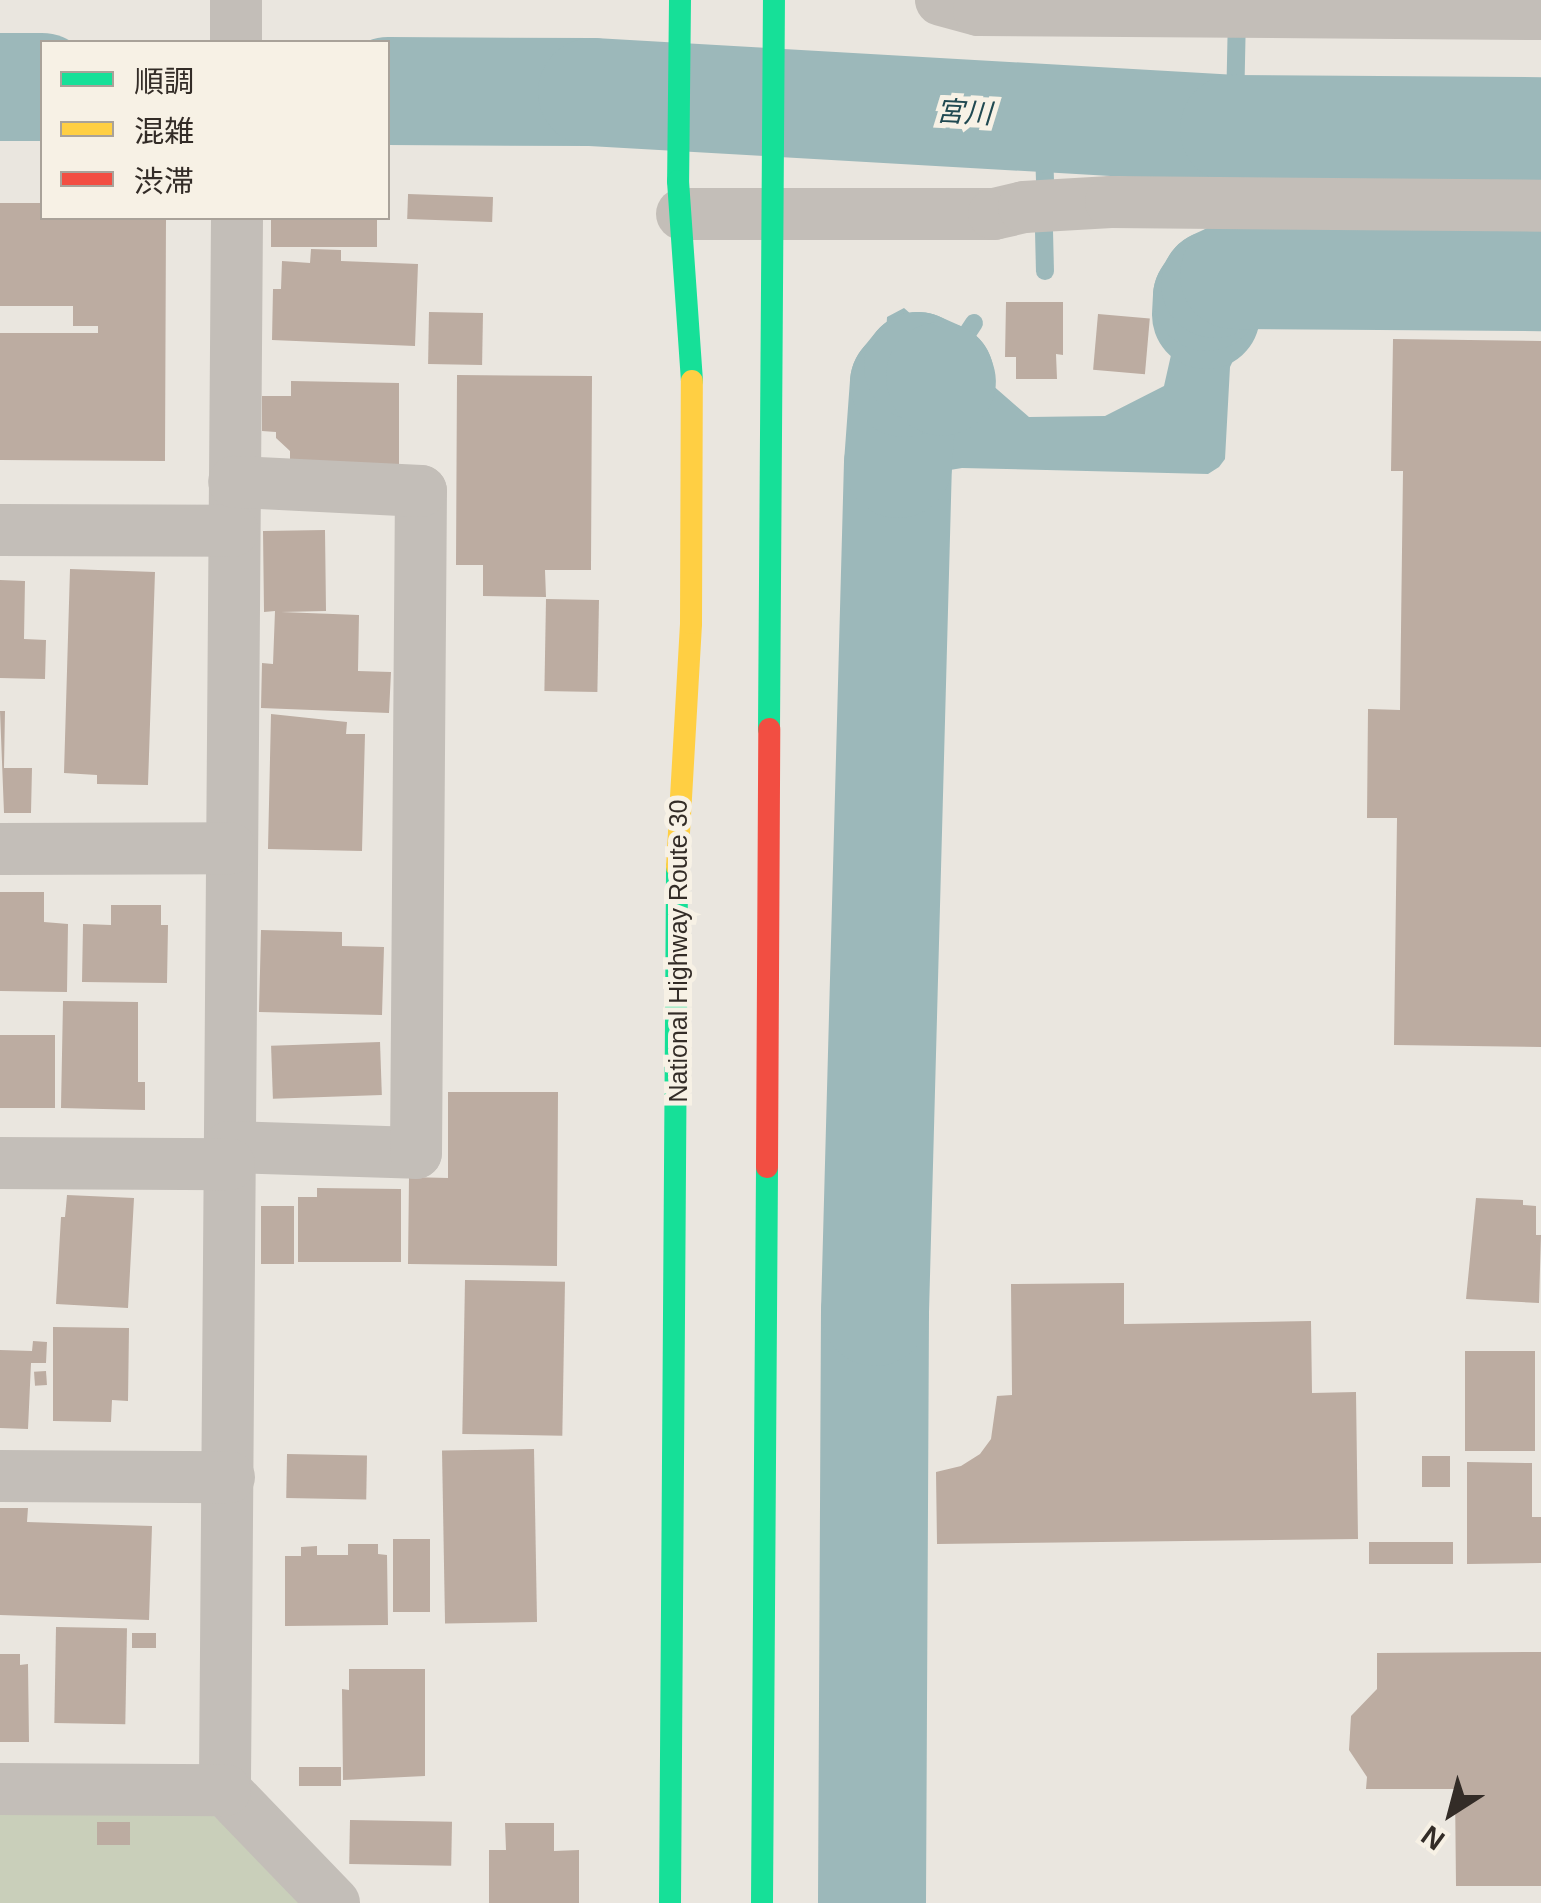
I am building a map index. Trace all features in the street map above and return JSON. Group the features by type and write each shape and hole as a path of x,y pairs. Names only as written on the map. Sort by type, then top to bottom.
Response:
{"highway":[{"name":"National Highway Route 30","path":"670,1903 677,826 691,624 691,311 680,198 680,2"},
{"path":"762,1903 776,200 774,2"}],"street":[{"path":"942,0 979,10 1541,14"},
{"path":"680,198 994,214 1024,207 1111,202 1541,206"},
{"path":"237,220 225,1790 334,1903"},
{"path":"0,530 421,491 416,1153 0,1163"},
{"path":"0,849 230,848"},
{"path":"0,1476 230,1477"},
{"path":"0,1789 225,1790"}],"green space":[{"path":"0,1811 211,1813 310,1903 0,1903"}],"water":[{"path":"1227,240 1246,240 1250,249 1270,258 1333,255 1329,296 1296,297 1266,312 1242,342 1230,367 1225,459 1219,467 1208,474 962,468 878,482 887,317 904,308 1029,417 1105,416 1164,386 1192,262 1223,249"}],"building":[{"path":"408,194 493,197 492,222 407,219"},
{"path":"0,203 40,203 40,220 166,220 165,461 0,460 0,333 98,333 98,326 73,326 73,306 0,306"},
{"path":"271,220 377,220 377,247 271,247"},
{"path":"311,249 341,250 341,261 418,264 415,346 272,340 273,289 281,289 282,261 310,263"},
{"path":"1006,302 1063,302 1063,355 1056,354 1057,379 1016,379 1016,357 1005,357"},
{"path":"429,312 483,313 482,365 428,364"},
{"path":"1098,314 1150,319 1145,374 1093,370"},
{"path":"1393,339 1541,341 1541,1047 1394,1045 1397,818 1367,818 1368,709 1400,710 1403,471 1391,471"},
{"path":"457,375 592,376 591,570 545,570 546,597 483,596 483,565 456,565"},
{"path":"291,381 399,383 399,467 290,465 290,451 276,438 276,432 262,431 262,396 291,396"},
{"path":"325,530 326,611 281,612 359,615 358,671 391,672 389,713 261,708 262,663 273,664 275,611 264,612 263,531"},
{"path":"70,569 155,572 148,785 97,784 97,775 64,773"},
{"path":"0,580 25,581 24,639 46,640 45,679 0,678"},
{"path":"546,599 599,600 597,692 544,691"},
{"path":"0,711 5,711 4,768 32,768 31,813 4,813"},
{"path":"271,714 347,722 346,734 365,734 362,851 268,849"},
{"path":"0,892 44,892 44,922 68,924 67,992 0,991"},
{"path":"111,905 161,905 161,925 168,925 167,983 82,982 83,924 111,925"},
{"path":"261,930 342,932 342,946 384,947 382,1015 259,1012"},
{"path":"63,1001 138,1002 138,1082 145,1082 145,1110 61,1108"},
{"path":"0,1035 55,1035 55,1108 0,1108"},
{"path":"380,1042 382,1095 273,1099 271,1046"},
{"path":"448,1092 558,1092 557,1266 408,1264 409,1177 448,1178"},
{"path":"317,1188 401,1189 401,1262 298,1262 298,1197 317,1197"},
{"path":"67,1195 134,1198 128,1308 56,1304 61,1217 65,1217"},
{"path":"1476,1198 1523,1200 1523,1205 1536,1206 1536,1235 1541,1235 1539,1303 1466,1299"},
{"path":"261,1206 294,1206 294,1264 261,1264"},
{"path":"465,1280 565,1282 562,1436 462,1434"},
{"path":"1124,1283 1124,1324 1311,1321 1312,1393 1356,1392 1358,1539 937,1544 936,1472 961,1466 980,1454 991,1439 997,1396 1012,1395 1011,1284"},
{"path":"53,1327 129,1328 128,1401 112,1400 111,1422 53,1421"},
{"path":"33,1341 47,1342 46,1363 31,1363 28,1429 0,1428 0,1350 32,1351"},
{"path":"1465,1351 1535,1351 1535,1451 1465,1451"},
{"path":"46,1371 47,1385 35,1386 34,1372"},
{"path":"534,1449 537,1622 445,1624 442,1451"},
{"path":"287,1454 367,1455 366,1499 286,1498"},
{"path":"1422,1456 1450,1456 1450,1487 1422,1487"},
{"path":"1467,1462 1532,1463 1532,1517 1541,1517 1541,1563 1467,1564"},
{"path":"0,1508 28,1508 27,1522 152,1526 149,1620 0,1615"},
{"path":"393,1539 430,1539 430,1612 393,1612"},
{"path":"1369,1542 1453,1542 1453,1564 1369,1564"},
{"path":"348,1544 378,1544 378,1554 387,1555 388,1625 285,1626 285,1556 301,1556 301,1547 317,1546 317,1555 348,1555"},
{"path":"56,1627 127,1628 125,1724 54,1723"},
{"path":"132,1633 156,1633 156,1648 132,1648"},
{"path":"1541,1652 1541,1886 1456,1886 1455,1789 1366,1789 1367,1777 1349,1750 1351,1716 1377,1689 1377,1653"},
{"path":"0,1654 20,1654 20,1665 28,1664 29,1742 0,1742"},
{"path":"349,1669 425,1669 425,1776 343,1780 342,1689 349,1690"},
{"path":"299,1767 341,1767 341,1786 299,1786"},
{"path":"350,1820 452,1822 451,1866 349,1864"},
{"path":"97,1822 130,1822 130,1845 97,1845"},
{"path":"505,1823 554,1823 554,1851 579,1850 579,1903 489,1903 489,1850 506,1850"}],"waterway":[{"path":"1234,157 1237,18"},
{"name":"宮川","path":"0,87 40,87"},
{"name":"宮川","path":"390,91 592,92 1234,129 1541,131"},
{"path":"1043,120 1045,180"},
{"path":"1044,231 1045,271"},
{"path":"1206,315 1207,297 1215,284 1234,275 1541,277"},
{"path":"940,375 974,323"},
{"path":"872,1903 875,1312 898,464 904,383 918,366 940,376 942,382"}],"traffic: fast":[{"path":"680,0 678,181 692,381"},
{"path":"769,729 774,0"},
{"path":"670,1903 677,867"},
{"path":"762,1903 767,1167"}],"traffic: slow":[{"path":"677,867 691,623 692,381"}],"traffic: jam":[{"path":"767,1167 769,729"}]}
